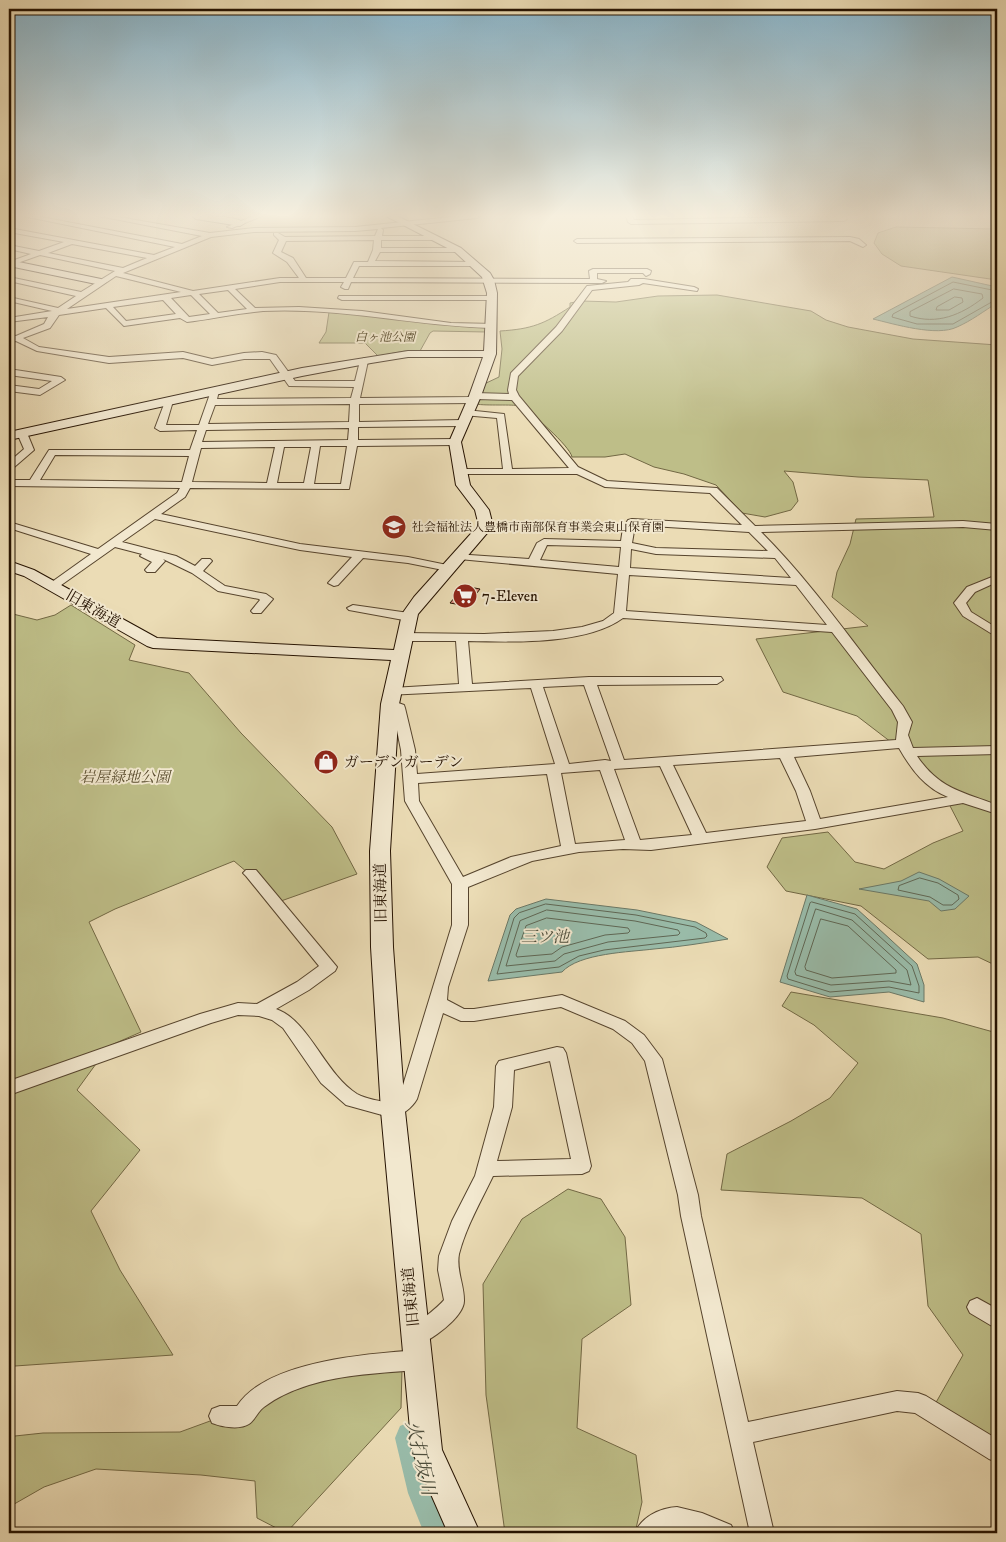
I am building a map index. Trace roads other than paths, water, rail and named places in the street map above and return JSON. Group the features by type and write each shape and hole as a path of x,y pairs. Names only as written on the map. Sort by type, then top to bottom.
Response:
{"street":[{"path":"53,288 83,294"},
{"path":"11,339 47,326 57,312 92,288"},
{"path":"173,288 192,293 215,316"},
{"path":"108,306 124,324 164,297 223,288"},
{"path":"230,288 253,310"},
{"path":"339,312 345,288"},
{"path":"490,288 492,298 490,354 455,442 463,485 482,510 485,522 483,529 420,600 409,617 402,646 462,637 542,636 575,633 613,621 620,614 628,528 632,522 754,529 859,528 963,524 997,526"},
{"path":"590,288 559,329 514,375 512,390 515,397 579,471 605,484 713,490 754,529 801,582 904,718 905,728 901,736 917,768 930,783 942,791 997,810"},
{"path":"687,288 694,289"},
{"path":"164,297 187,320 253,310 299,309 362,312 451,324 491,326"},
{"path":"342,298 492,298"},
{"path":"9,300 57,312"},
{"path":"10,319 108,306 182,315"},
{"path":"11,339 36,349 109,360 183,355 212,362 262,355 273,357 284,376 292,384 358,384"},
{"path":"211,402 284,376 364,361 408,354 490,354"},
{"path":"9,484 187,484 345,487 353,442 354,404 364,361"},
{"path":"9,372 60,380 40,392 9,388"},
{"path":"169,401 160,428 354,425 469,408 515,397"},
{"path":"9,436 169,401 469,408 501,416 508,472"},
{"path":"52,586 181,495 187,484 211,402"},
{"path":"9,468 29,450 22,434"},
{"path":"33,484 52,452 196,449 353,442 455,442"},
{"path":"308,486 316,443"},
{"path":"271,486 280,444"},
{"path":"460,472 579,471"},
{"path":"152,515 300,547 408,560 448,568"},
{"path":"9,525 159,561 151,570"},
{"path":"534,563 544,542 627,545 656,551 778,555"},
{"path":"107,547 172,558 196,571 222,589 262,596 266,599 257,611"},
{"path":"334,583 360,554"},
{"path":"458,556 623,571 801,582"},
{"path":"196,571 206,561"},
{"name":"旧東海道","path":"9,566 28,573 153,643 402,646 391,698 380,851 382,947 393,1111 427,1452 464,1533"},
{"path":"997,578 963,595 960,603 967,614 997,633"},
{"path":"353,608 409,617"},
{"path":"620,614 837,628"},
{"path":"462,637 466,688"},
{"path":"391,698 466,688 589,681 717,680"},
{"path":"589,681 634,844"},
{"path":"536,685 558,768 569,850"},
{"path":"9,1088 206,1018 238,1009 260,1010 289,1024 327,1078 352,1100 393,1111 408,1099 438,1004 440,987 460,925 460,884 412,801 408,750 399,708 391,698"},
{"path":"410,778 785,753 872,745 907,748 997,750"},
{"path":"785,753 803,791 815,825"},
{"path":"664,761 701,839"},
{"path":"460,884 535,855 569,850 701,839 815,825 963,799"},
{"path":"251,873 329,968 296,991 260,1010"},
{"path":"438,1004 462,1015 474,1016 562,1001 619,1025 638,1039 653,1059 688,1195 691,1216 762,1533"},
{"path":"220,1416 242,1416 251,1402 295,1378 328,1368 417,1348 454,1303 454,1289 448,1265 450,1250 484,1176 485,1169 503,1107 505,1066 557,1053 582,1166 485,1169"},
{"path":"977,1307 997,1320"},
{"path":"740,1434 897,1401 918,1403 997,1451"},
{"path":"647,1533 663,1521 682,1520 707,1526 723,1533"}],"water":[{"path":"931,288 997,288 997,303 967,322 949,330 915,329 873,319"},
{"path":"919,872 939,879 969,896 955,909 941,911 929,901 859,889 901,881"},
{"path":"807,895 857,909 878,928 917,964 924,985 924,1002 889,992 830,997 780,982"},
{"name":"三ツ池","path":"546,899 637,910 696,922 728,939 605,954 580,961 562,972 488,981 510,915 516,909"}],"waterway":[{"name":"火打坂川","path":"412,1438 426,1493 442,1533"}],"place":[{"name":"社会福祉法人豊橋市南部保育事業会東山保育園","path":"394,527"},
{"name":"7-Eleven","path":"465,596"},
{"name":"ガーデンガーデン","path":"326,762"}],"park label":[{"name":"白ヶ池公園","path":"385,337"},
{"name":"岩屋緑地公園","path":"125,777"}]}
